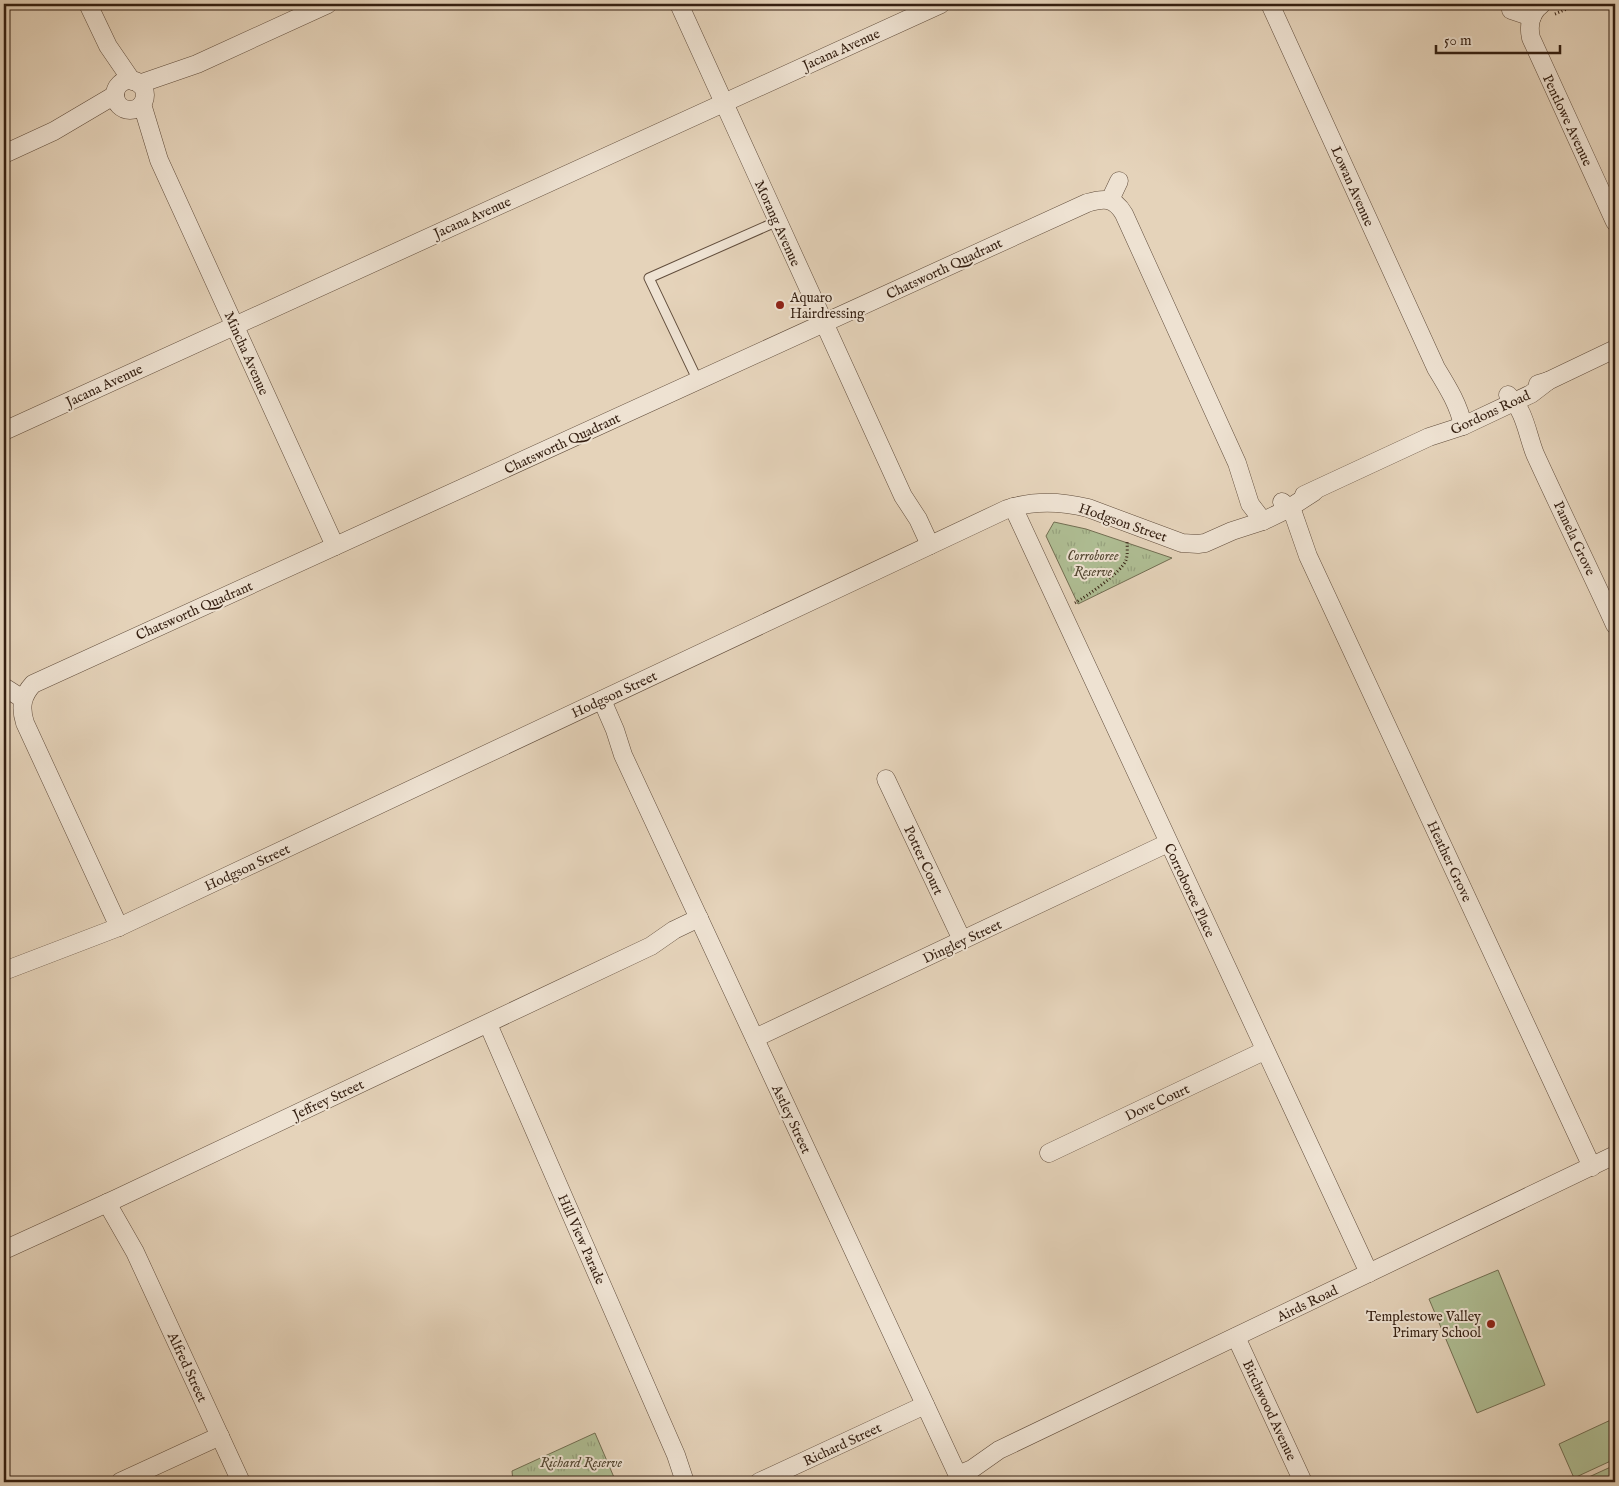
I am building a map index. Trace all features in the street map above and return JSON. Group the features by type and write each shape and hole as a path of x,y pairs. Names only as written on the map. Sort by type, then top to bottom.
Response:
{"street":[{"name":"Mincha Avenue","path":"88,4 335,546"},
{"path":"4,154 328,4"},
{"name":"Morang Avenue","path":"679,4 903,496 910,524 925,547"},
{"name":"Jacana Avenue","path":"4,430 940,4"},
{"name":"Lowan Avenue","path":"1270,4 1436,368 1450,391 1460,421"},
{"path":"1511,10 1542,13"},
{"name":"Pentlowe Avenue","path":"1542,13 1529,31 1533,43 1615,222"},
{"path":"1118,181 1110,200 1120,207 1124,214 1237,463 1250,504 1261,515"},
{"name":"Chatsworth Quadrant","path":"23,699 38,680 1088,203 1104,199 1110,200"},
{"name":"Gordons Road","path":"1285,508 1460,421 1511,400 1528,386 1548,381 1615,349"},
{"name":"Pamela Grove","path":"1511,400 1523,417 1534,451 1615,625"},
{"name":"Hodgson Street","path":"4,971 119,927 1013,507 1045,502 1072,504 1088,508 1182,543 1190,544 1204,543 1261,515 1285,508"},
{"name":"Corroboree Place","path":"1013,507 1264,1051 1369,1273"},
{"name":"Heather Grove","path":"1285,508 1297,522 1308,556 1592,1167"},
{"path":"4,687 23,699 22,708 25,723 119,927"},
{"name":"Astley Street","path":"598,702 608,734 623,755 957,1474"},
{"name":"Potter Court","path":"886,779 962,940"},
{"name":"Dingley Street","path":"755,1038 1168,843"},
{"name":"Jeffrey Street","path":"4,1250 651,946 678,939 701,923"},
{"name":"Hill View Parade","path":"488,1024 676,1455 685,1482"},
{"name":"Dove Court","path":"1049,1153 1264,1051"},
{"name":"Airds Road","path":"957,1474 967,1459 999,1450 1615,1156"},
{"name":"Alfred Street","path":"112,1200 241,1482"},
{"name":"Birchwood Avenue","path":"1236,1337 1303,1482"},
{"name":"Richard Street","path":"759,1482 926,1405"},
{"path":"120,1482 220,1436"},
{"name":"Hill View Parade","path":"676,1455 692,1482"}],"lane":[{"path":"698,381 649,278 778,221"}],"path":[{"path":"1542,13 1578,4"},
{"path":"1075,603 1100,586 1126,562 1127,540"}],"green space":[{"name":"Corroboree Reserve","path":"1054,522 1086,529 1172,558 1078,604 1046,536"},
{"path":"1498,1270 1545,1385 1477,1413 1429,1299"},
{"path":"1615,1418 1615,1459 1574,1478 1559,1444"},
{"name":"Richard Reserve","path":"595,1433 616,1482 513,1482 512,1471"},
{"path":"1615,1465 1615,1482 1578,1482"}],"place":[{"name":"Aquaro Hairdressing","path":"780,305"},
{"name":"Templestowe Valley Primary School","path":"1491,1324"}]}
